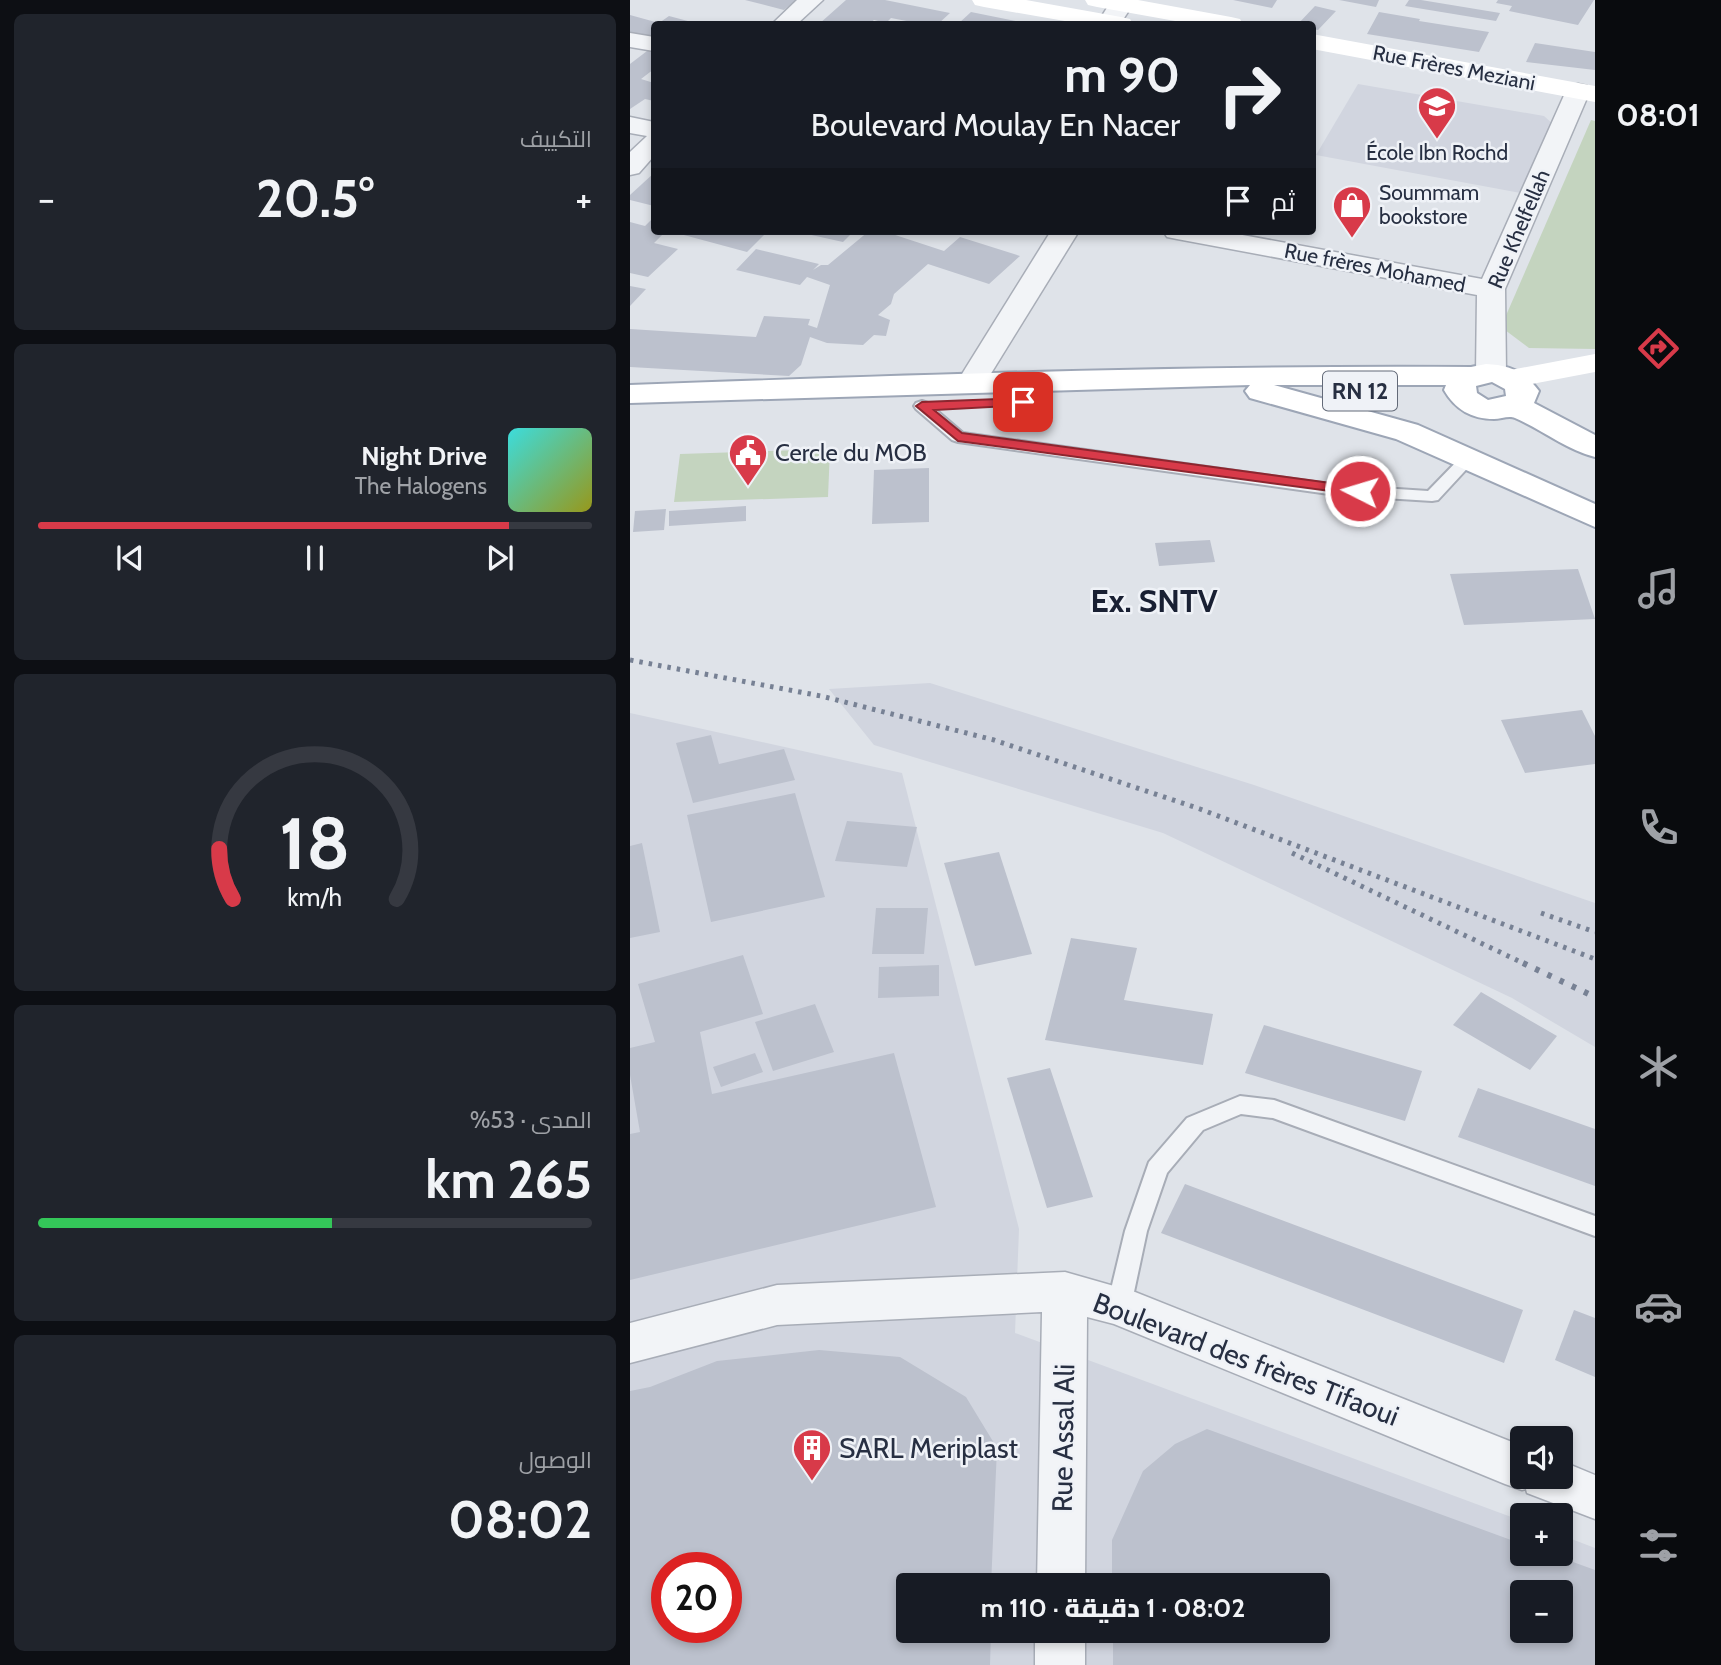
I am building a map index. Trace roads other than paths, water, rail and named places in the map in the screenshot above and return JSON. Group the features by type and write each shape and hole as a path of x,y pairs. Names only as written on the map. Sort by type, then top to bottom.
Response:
{"main road":[{"path":"984,0 1198,21"},
{"path":"1097,0 1119,13"},
{"name":"Rue Frères Meziani","path":"1316,42 1584,102"},
{"name":"Rue Frères Meziani","path":"1316,63 1584,102"},
{"path":"1489,389 1595,363"},
{"name":"RN 12","path":"630,394 972,382 1255,376 1489,389"},
{"path":"1489,389 1567,435 1595,447"},
{"path":"1467,460 1489,389"},
{"name":"RN 12","path":"630,418 1261,391 1489,389"},
{"path":"1261,391 1407,432 1595,517"}],"street":[{"path":"787,21 811,0"},
{"path":"630,40 651,44"},
{"name":"Rue Khelfellah","path":"1489,389 1491,289 1584,102"},
{"path":"630,125 651,129"},
{"path":"630,167 651,145"},
{"path":"972,382 1063,235"},
{"name":"Rue frères Mohamed","path":"1199,235 1491,289"},
{"name":"Boulevard des frères Tifaoui","path":"630,1343 777,1305 1065,1291 1119,1306 1510,1463"},
{"name":"Rue Assal Ali","path":"1061,1573 1065,1291"},
{"path":"1573,1488 1595,1497"},
{"path":"1060,1643 1060,1665"}],"lane":[{"path":"922,406 958,437 1336,490 1432,496 1467,460"},
{"path":"1119,1306 1136,1231 1157,1170 1195,1125 1240,1105 1274,1109 1595,1226"}],"railway":[{"path":"630,660 821,696 994,740 1200,809 1595,959"},
{"path":"1292,853 1527,965"},
{"path":"1541,913 1595,932"},
{"path":"1523,963 1595,997"}],"place":[{"name":"École Ibn Rochd","path":"1437,140"},
{"name":"Soummam bookstore","path":"1352,239"},
{"name":"Cercle du MOB","path":"748,487"},
{"name":"SARL Meriplast","path":"812,1482"}],"district":[{"name":"Ex. SNTV","path":"1154,601"}]}
